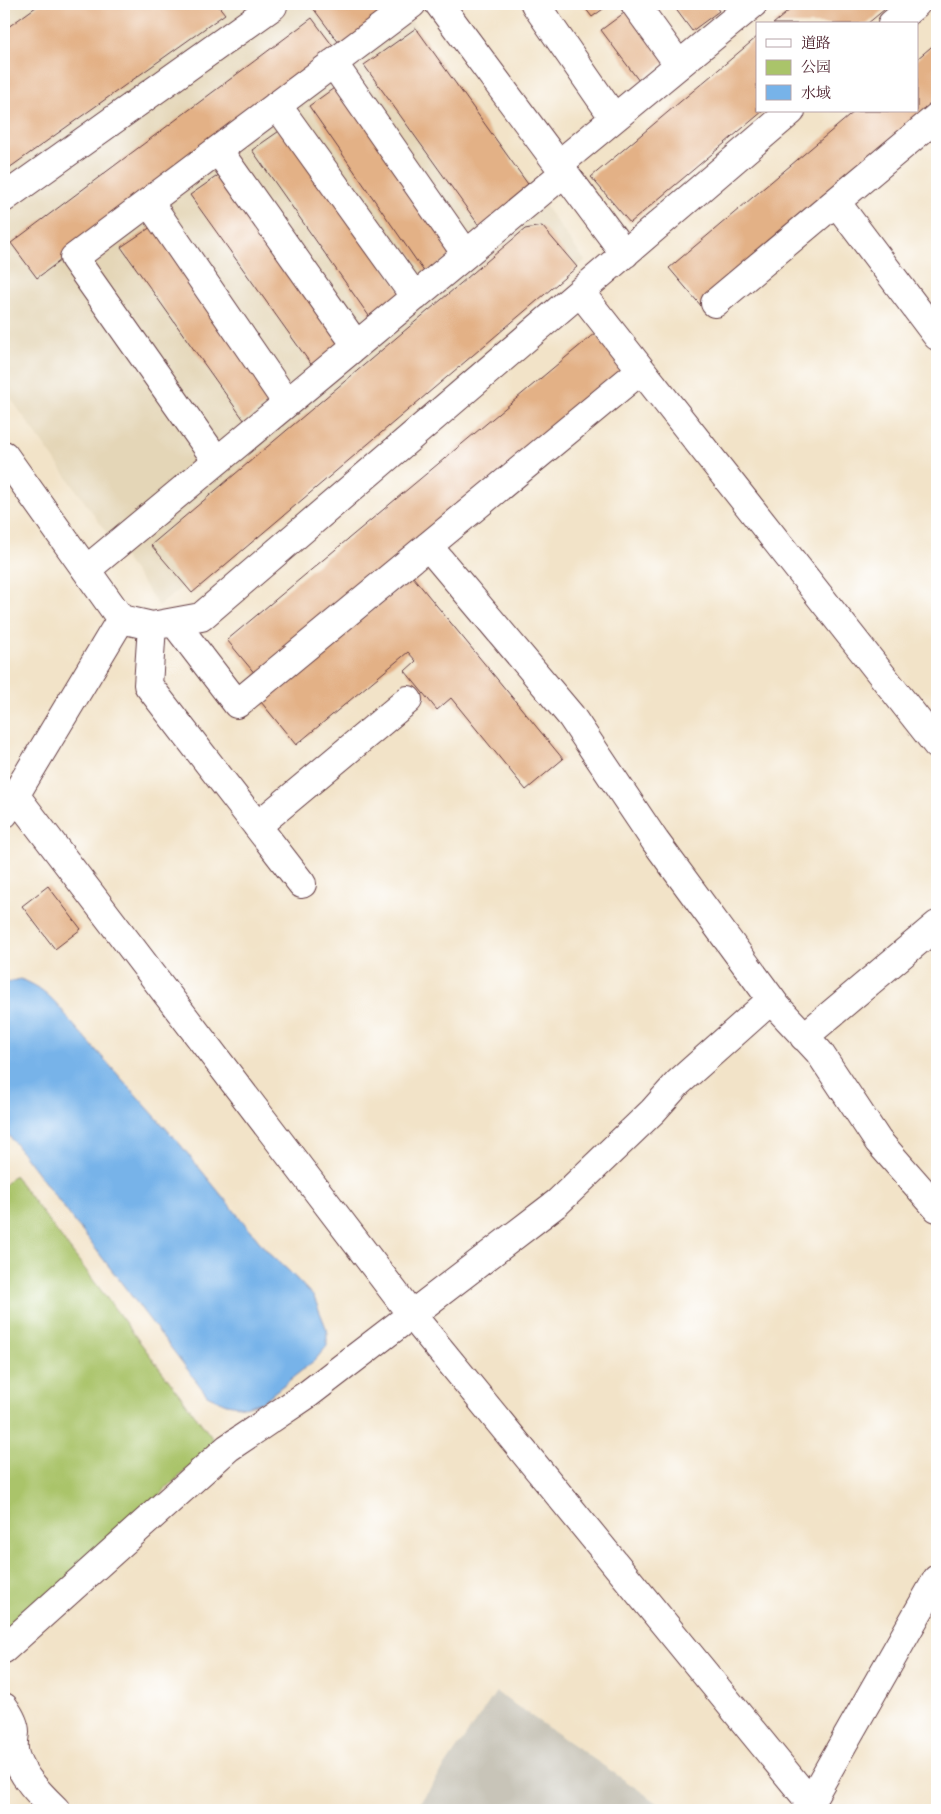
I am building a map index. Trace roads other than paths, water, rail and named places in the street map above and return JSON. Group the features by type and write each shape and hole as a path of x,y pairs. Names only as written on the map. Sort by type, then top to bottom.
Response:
{"street":[{"path":"4,198 273,6 272,4"},
{"path":"216,461 74,258 412,4"},
{"path":"439,4 625,254"},
{"path":"535,4 614,118"},
{"path":"635,4 679,66"},
{"path":"86,570 466,254 562,168 614,118 679,66 727,12 754,4"},
{"path":"894,22 916,4"},
{"path":"333,63 466,254"},
{"path":"278,105 415,296"},
{"path":"4,454 121,619 163,624 201,617 790,112"},
{"path":"715,303 937,117"},
{"path":"218,150 356,345"},
{"path":"149,202 287,403"},
{"path":"836,202 937,336"},
{"path":"580,292 937,745"},
{"path":"163,624 237,704 642,370"},
{"path":"428,546 571,716 655,841 771,1000 818,1052 878,1140 937,1208"},
{"path":"121,619 9,805 411,1314 808,1806 937,1579"},
{"path":"163,624 148,685 302,884"},
{"path":"257,826 408,700"},
{"path":"804,1037 937,924"},
{"path":"4,1649 228,1448 308,1394 557,1203 653,1111 678,1083 771,1000"},
{"path":"4,1707 15,1730 13,1746 23,1774 56,1810"}],"water":[{"path":"20,979 42,990 60,1007 70,1021 179,1143 267,1251 314,1297 327,1330 327,1346 315,1360 262,1402 245,1407 226,1404 207,1395 4,1129 4,984"}]}
